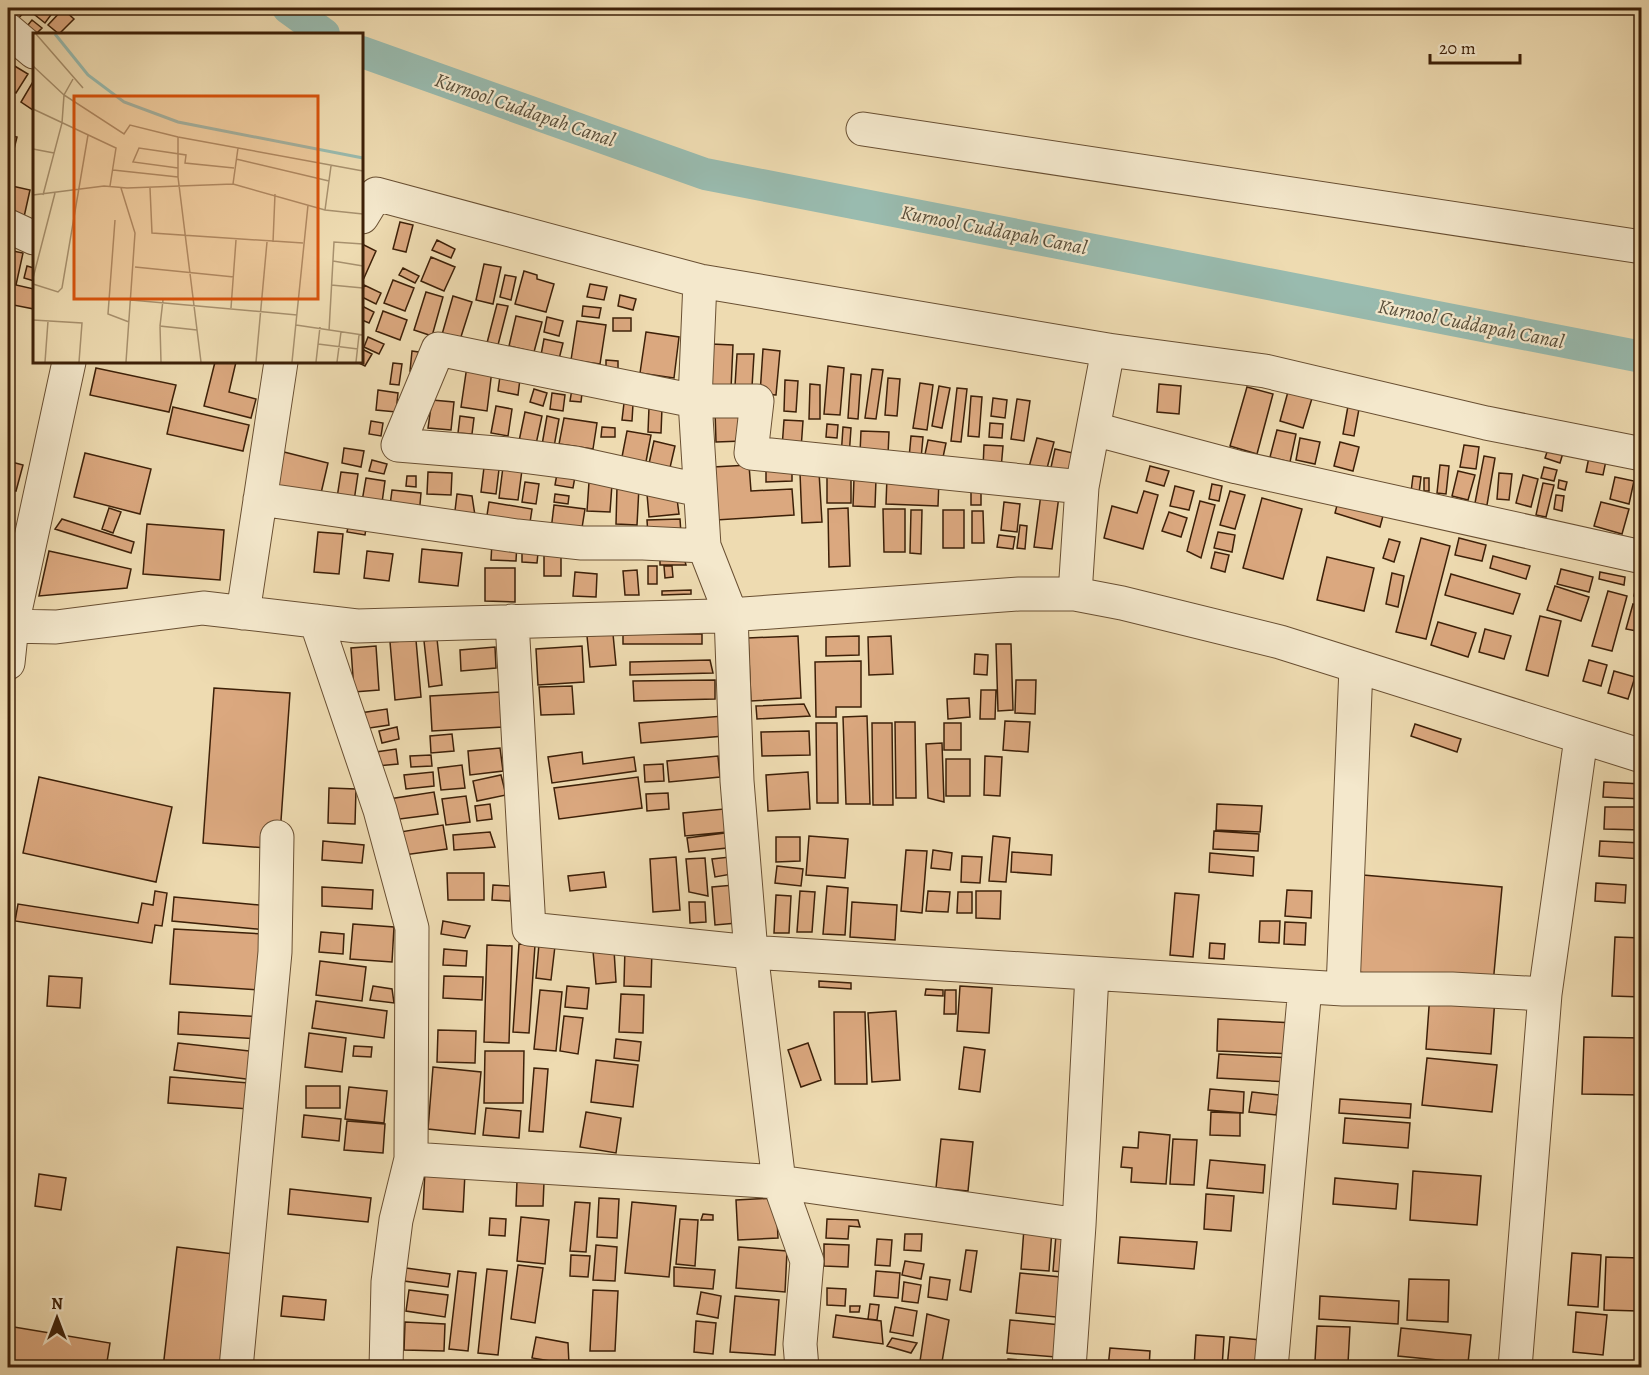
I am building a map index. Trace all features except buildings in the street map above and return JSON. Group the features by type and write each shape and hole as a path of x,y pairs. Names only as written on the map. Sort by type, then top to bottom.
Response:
{"street":[{"path":"8,30 33,51"},
{"path":"863,129 1641,248"},
{"path":"363,215 376,194 700,281 1108,350 1265,371 1486,423 1641,454"},
{"path":"8,226 33,238"},
{"path":"700,281 695,401 704,546 731,615 737,781 751,952 779,1182 807,1261 800,1344 802,1368"},
{"path":"699,490 576,463 508,454 398,445 438,350 695,401 757,401 751,453 1082,487"},
{"path":"1075,594 1082,487 1108,350"},
{"path":"8,663 10,625 69,363"},
{"path":"243,613 281,363"},
{"path":"1094,429 1238,467 1641,557"},
{"path":"260,499 582,543 704,546"},
{"path":"10,625 56,627 203,608 357,626 731,615 1019,594 1075,594 1122,603 1280,642 1641,756"},
{"path":"316,621 380,810 412,928 411,1159 396,1220 390,1272 386,1368"},
{"path":"512,621 529,929 751,952 1092,974 1343,989 1452,989 1545,994"},
{"path":"1343,989 1356,667"},
{"path":"1515,1368 1545,994 1581,738"},
{"path":"236,1368 275,952 277,837"},
{"path":"1069,1368 1092,974"},
{"path":"1271,1368 1305,987"},
{"path":"411,1159 779,1182 1079,1225"}],"waterway":[{"name":"Kurnool Cuddapah Canal","path":"288,8 323,33"},
{"name":"Kurnool Cuddapah Canal","path":"363,52 705,174 1642,357"}]}
